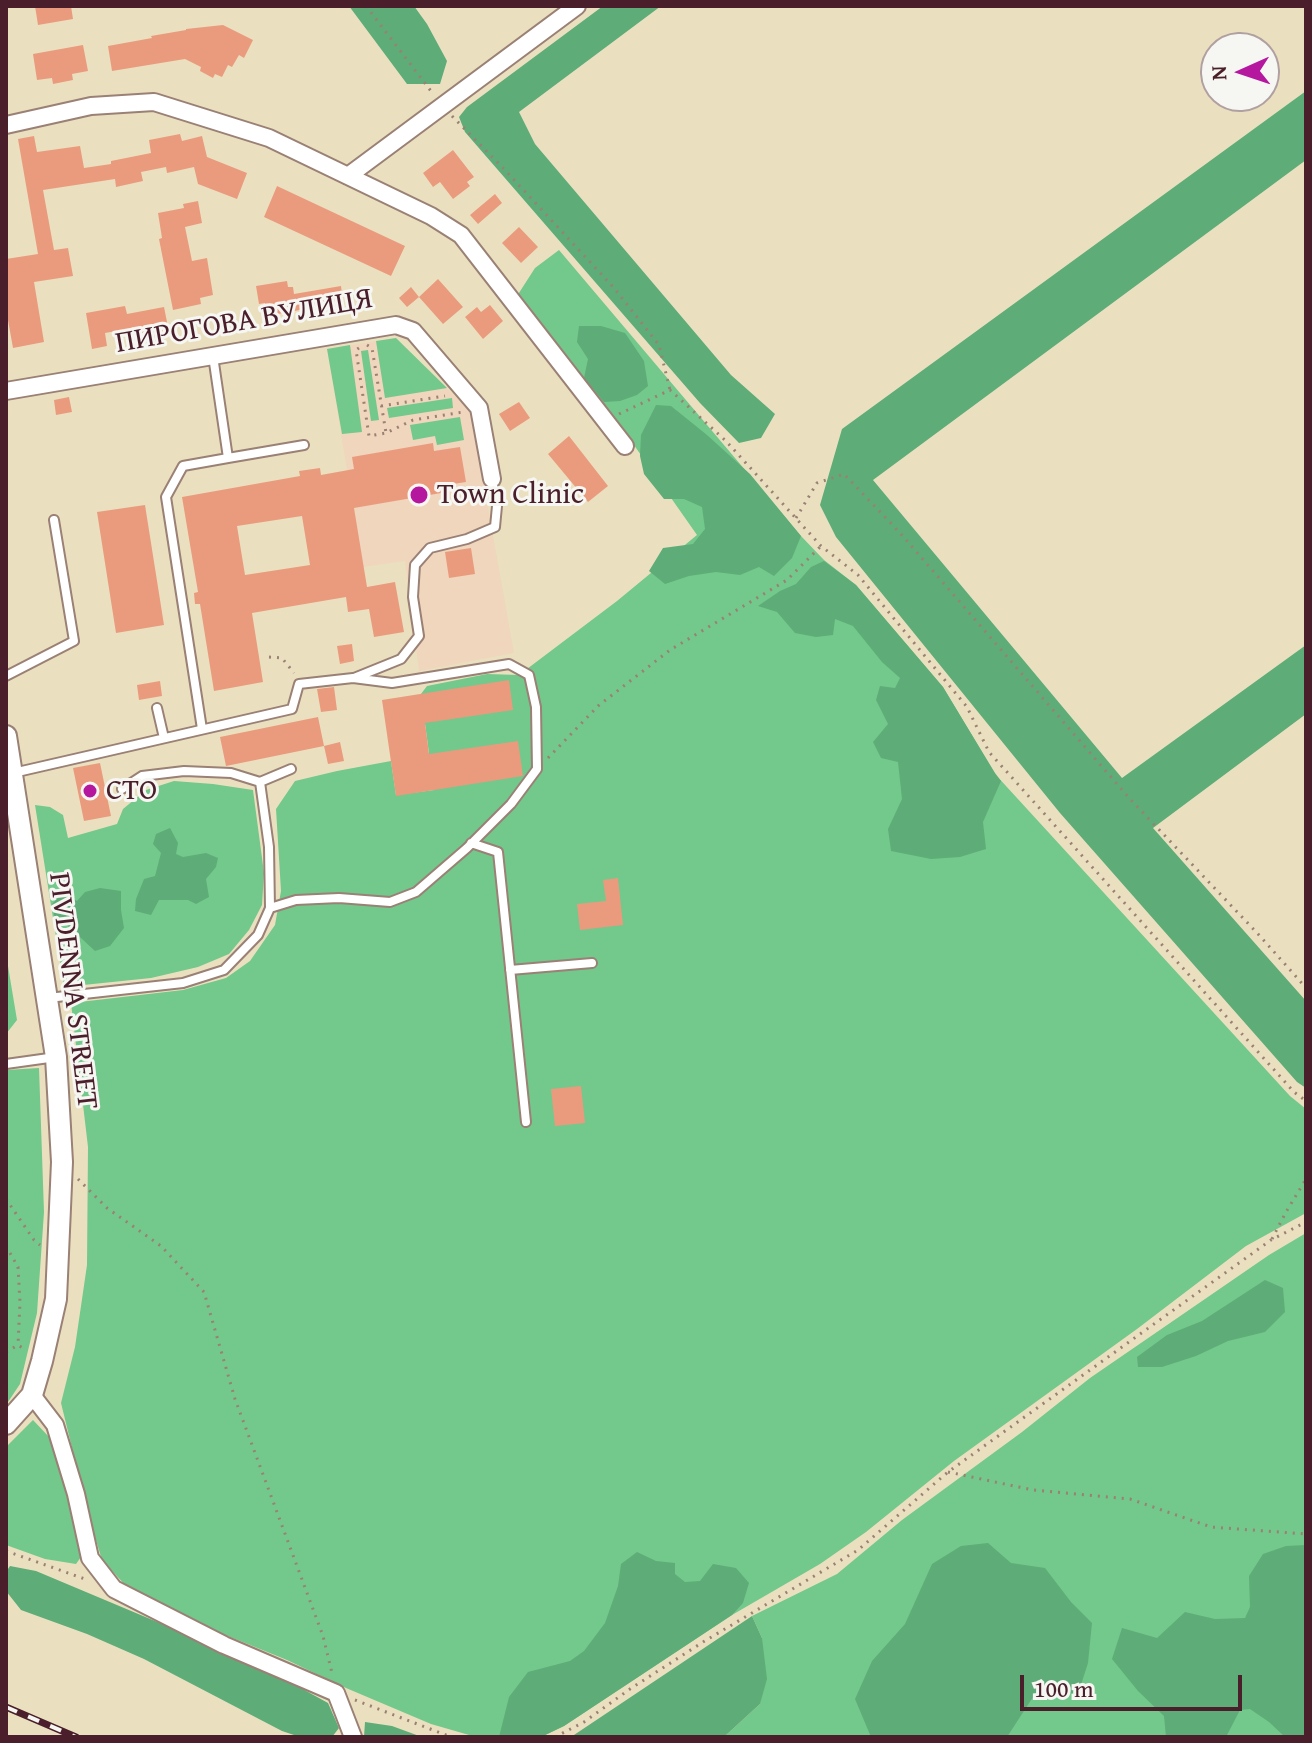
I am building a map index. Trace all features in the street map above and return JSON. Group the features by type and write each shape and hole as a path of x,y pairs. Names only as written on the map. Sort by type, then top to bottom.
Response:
{"street":[{"path":"348,176 577,6"},
{"path":"6,125 91,106 154,102 269,138 431,216 461,235 625,446"},
{"name":"ПИРОГОВА ВУЛИЦЯ","path":"6,391 396,325 413,331 479,408 492,479"},
{"name":"PIVDENNA STREET","path":"6,736 56,1057 62,1162 56,1299 32,1395"},
{"path":"6,1424 32,1395 55,1425 76,1494 90,1558 114,1589 224,1645 336,1693 353,1737"}],"lane":[{"path":"212,356 228,458"},
{"path":"202,729 166,497 183,466 304,445"},
{"path":"353,678 401,659 419,636 413,597 415,565 430,548 467,539 495,527 497,506 492,479"},
{"path":"6,676 74,641 54,520"},
{"path":"12,773 292,709 299,684 353,678 392,683 509,664 529,675 536,707 537,769 511,804 471,843 416,892 390,902 339,898 296,900 270,908"},
{"path":"157,708 164,738"},
{"path":"122,789 142,776 184,771 231,773 260,782 291,769"},
{"path":"47,998 183,983 224,970 258,935 270,908 269,847 260,782"},
{"path":"471,843 498,852 526,1122"},
{"path":"510,970 592,963"},
{"path":"6,1064 56,1057"}],"path":[{"path":"366,6 442,106 614,288 659,345 670,390 726,441 821,546 858,575 967,707 989,752 1294,1092 1306,1101"},
{"path":"386,433 372,348 364,343 356,350 369,436 386,433 413,420 463,412"},
{"path":"605,420 670,390"},
{"path":"381,406 445,396"},
{"path":"796,518 817,483 844,474 901,534 1130,799 1306,988"},
{"path":"537,769 598,706 670,650 787,580 821,546"},
{"path":"269,657 282,658 299,684"},
{"path":"62,1162 107,1208 161,1246 204,1292 235,1399 323,1636 336,1693 451,1737"},
{"path":"1271,1240 1306,1179"},
{"path":"6,1199 34,1240 58,1261"},
{"path":"555,1737 584,1722 703,1642 858,1550 948,1472 1271,1240 1306,1222"},
{"path":"6,1246 18,1267 18,1345"},
{"path":"6,1352 18,1345"},
{"path":"18,1345 42,1361"},
{"path":"948,1472 1033,1490 1130,1499 1211,1527 1306,1534"},
{"path":"6,1551 87,1580"}],"shaded area":[{"name":"Town Clinic","path":"396,338 471,412 514,653 419,671 405,561 363,567 327,349"}],"green space":[{"path":"349,6 414,6 447,61 440,84 407,84"},
{"path":"603,6 661,6 519,112 535,144 731,375 775,414 761,438 739,443 700,403 465,132 459,117 467,107"},
{"path":"1306,91 1306,160 873,480 1122,778 1306,645 1306,714 1153,828 1306,1001 1306,1088 1297,1082 1060,813 836,537 820,505 842,429"},
{"path":"559,250 801,536 824,560 856,585 943,687 995,774 1290,1096 1306,1109 1306,1213 1246,1246 820,1564 732,1615 564,1726 541,1737 476,1737 431,1724 191,1621 127,1587 102,1560 61,1403 75,1347 87,1265 88,1147 71,1003 183,990 226,978 250,961 275,925 281,891 276,809 295,781 391,761 396,795 434,790 421,694 427,686 487,674 519,675 617,601 697,535 629,438 517,296 535,268"},
{"path":"579,326 601,326 625,333 644,361 648,386 637,395 604,402 584,378 588,359 577,342"},
{"path":"396,338 447,388 385,398 376,341"},
{"path":"350,345 362,432 342,434 327,349"},
{"path":"368,350 379,420 371,421 361,351"},
{"path":"452,398 453,408 389,418 387,408"},
{"path":"656,405 671,406 707,435 750,474 801,536 792,558 774,576 759,567 740,575 716,572 665,584 649,571 663,548 693,544 705,529 702,507 684,499 664,499 644,474 640,456 641,435"},
{"path":"460,417 464,440 437,445 435,436 413,440 410,425"},
{"path":"824,561 856,585 943,687 1001,781 983,822 986,849 960,857 931,859 891,851 888,829 902,799 898,762 881,758 873,742 888,724 876,700 880,686 895,688 900,678 882,662 853,626 835,619 833,635 816,637 795,633 777,612 758,606 796,584 811,567"},
{"path":"174,781 253,790 264,873 262,905 249,930 229,954 198,967 151,978 64,987 35,805 50,807 63,815 68,838 117,824 123,809 146,790"},
{"path":"170,828 178,843 176,854 183,857 206,853 218,858 216,867 206,879 209,897 196,904 188,900 159,900 151,915 135,911 144,879 155,876 161,853 153,844 156,834"},
{"path":"100,888 121,891 124,928 110,946 95,951 67,925 55,920 52,904 63,893 77,901 85,892"},
{"path":"6,954 17,1020 6,1034"},
{"path":"39,1068 44,1212 37,1313 20,1384 6,1405 6,1070"},
{"path":"1306,1233 1306,1737 724,1737 760,1704 762,1638 752,1616 837,1574 902,1520 1090,1378"},
{"path":"1265,1280 1283,1288 1285,1312 1265,1332 1228,1341 1162,1367 1138,1367 1137,1357 1167,1335 1202,1321"},
{"path":"33,1420 50,1438 61,1469 74,1514 81,1557 76,1564 45,1559 6,1545 6,1447"},
{"path":"988,1543 1011,1563 1045,1568 1092,1623 1088,1663 1078,1694 1054,1691 1033,1697 1007,1737 871,1737 855,1699 872,1661 905,1624 932,1564 961,1546"},
{"path":"1306,1545 1306,1737 1285,1737 1250,1709 1240,1710 1226,1737 1166,1737 1164,1716 1112,1659 1122,1628 1157,1638 1185,1612 1215,1619 1245,1618 1250,1607 1249,1576 1263,1554 1286,1546"},
{"path":"637,1552 656,1561 675,1563 675,1574 685,1582 700,1581 713,1564 736,1568 749,1583 743,1603 732,1615 564,1726 541,1737 499,1737 509,1697 528,1672 570,1661 584,1651 605,1623 618,1586 621,1564"},
{"path":"10,1566 36,1571 279,1676 328,1703 339,1728 332,1737 300,1737 282,1731 144,1659 21,1610 6,1591 6,1572"},
{"path":"752,1616 762,1638 767,1679 760,1704 724,1737 571,1737"},
{"path":"365,1722 392,1726 422,1737 364,1737"}],"building":[{"path":"35,6 71,6 73,19 38,25"},
{"path":"223,25 253,40 244,58 239,55 232,67 228,65 222,77 215,74 213,78 185,59 112,71 108,46 186,29"},
{"path":"83,45 88,71 72,74 73,80 53,84 52,78 37,80 33,54"},
{"path":"180,134 182,141 202,136 207,157 247,173 237,199 198,184 194,167 167,173 166,167 141,172 143,181 116,187 115,179 43,190 54,250 68,248 73,276 34,282 44,342 13,348 6,309 6,259 38,254 18,139 34,136 37,152 80,146 84,168 151,153 149,140"},
{"path":"453,150 474,177 467,182 470,186 453,199 440,182 433,187 423,173"},
{"path":"277,186 405,246 391,276 264,217"},
{"path":"495,194 502,203 478,224 470,215"},
{"path":"198,201 202,223 185,227 192,261 207,258 213,295 200,298 201,304 173,310 159,239 162,238 158,213 184,208 183,204"},
{"path":"519,227 538,247 521,263 502,243"},
{"path":"438,279 463,307 443,324 419,297"},
{"path":"287,281 288,287 293,287 294,294 341,286 343,302 267,316 265,303 259,304 256,286"},
{"path":"411,287 419,297 407,307 399,298"},
{"path":"490,305 503,321 483,339 465,317 477,307 481,312"},
{"path":"125,306 127,314 164,307 169,332 159,334 161,340 147,343 146,337 135,339 133,328 105,333 107,346 92,349 86,313"},
{"path":"69,397 72,412 56,415 54,400"},
{"path":"519,402 530,418 510,431 499,414"},
{"path":"569,436 608,486 588,502 548,454"},
{"path":"433,443 434,451 460,447 466,482 440,486 441,493 354,508 367,587 395,582 404,632 374,637 369,609 348,612 346,597 252,613 263,682 214,691 200,604 195,604 194,593 198,592 182,497 300,476 299,471 320,468 321,475 354,469 352,457","holes":["302,516 310,565 245,575 237,526"]},
{"path":"145,505 164,625 116,633 97,512"},
{"path":"471,548 475,574 449,578 445,552"},
{"path":"352,644 354,661 340,664 337,646"},
{"path":"509,680 513,710 425,723 429,754 518,741 523,776 396,796 382,700"},
{"path":"160,681 162,696 139,700 137,685"},
{"path":"334,687 337,710 321,712 317,689"},
{"path":"318,717 324,746 226,766 220,737"},
{"path":"340,742 344,761 328,764 324,746"},
{"path":"100,763 111,816 84,821 73,768"},
{"path":"618,878 623,925 580,930 577,904 606,901 603,880"},
{"path":"581,1086 585,1123 555,1126 551,1089"}],"railway":[{"path":"6,1707 76,1737"}],"place":[{"name":"Town Clinic","path":"419,495"},
{"name":"СТО","path":"90,791"}]}
